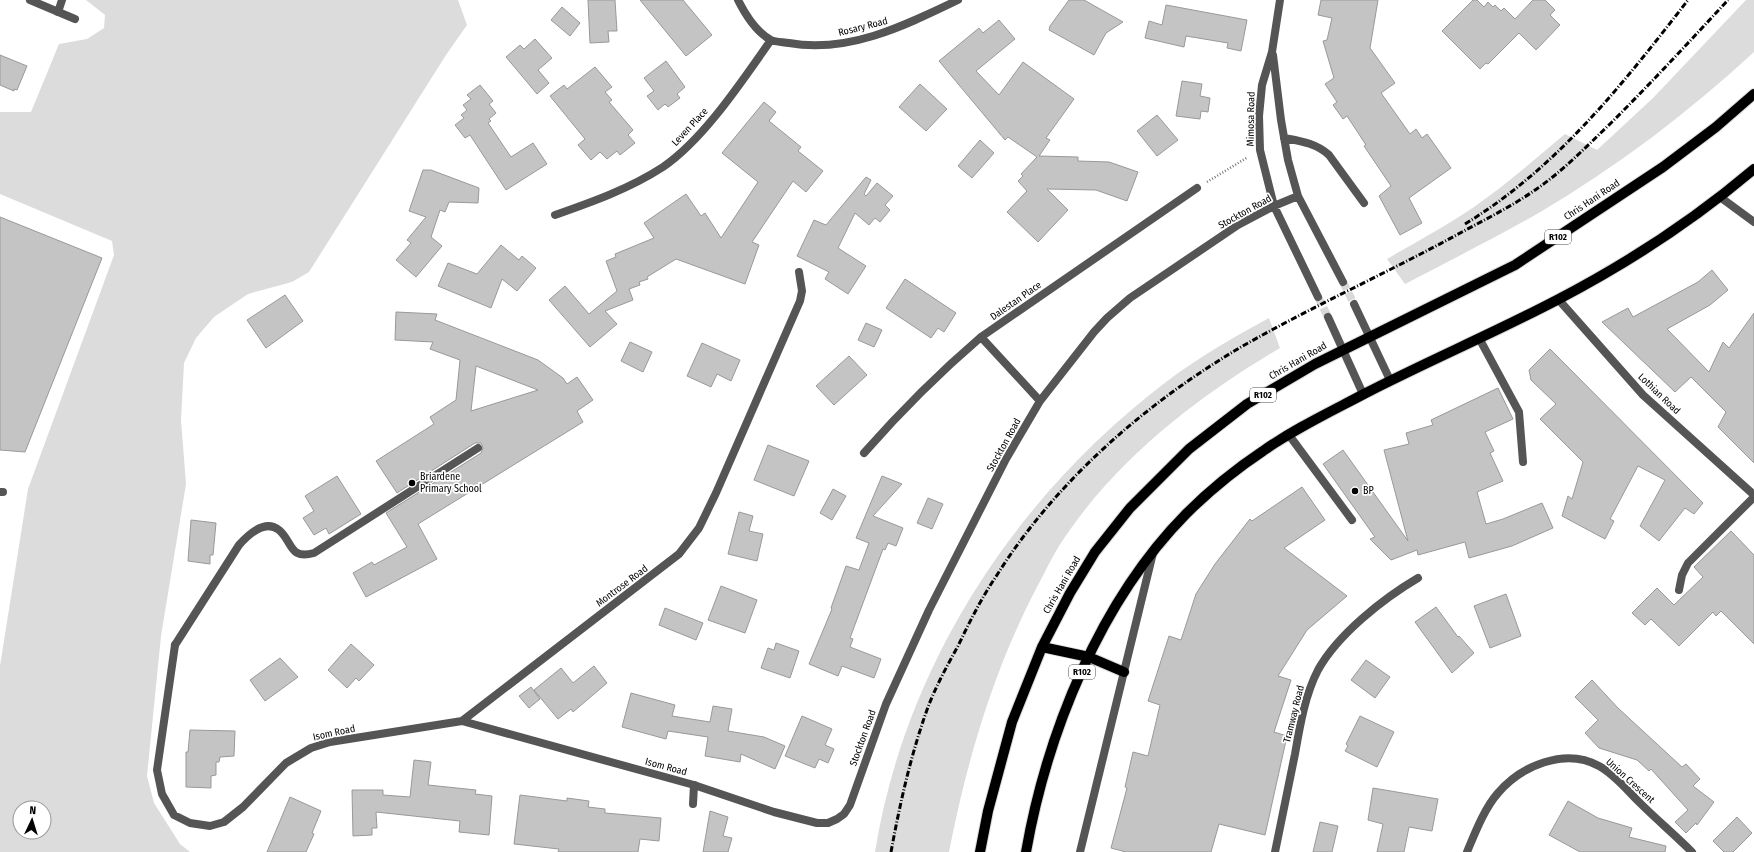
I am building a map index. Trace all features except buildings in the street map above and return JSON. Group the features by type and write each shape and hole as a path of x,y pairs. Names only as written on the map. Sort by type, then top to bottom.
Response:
{"main road":[{"name":"Chris Hani Road","path":"980,852 988,811 1012,722 1042,647 1070,593 1095,552 1130,508 1188,449 1247,404 1315,364 1515,265 1663,168 1716,127 1754,94"},
{"name":"R102","path":"1026,852 1044,774 1068,703 1089,658 1112,612 1154,551 1186,514 1230,476 1264,450 1363,394 1558,299 1644,250 1684,224 1754,169"},
{"path":"1042,647 1089,658 1124,672"}],"street":[{"path":"30,0 75,18"},
{"path":"58,12 62,0"},
{"path":"738,0 743,11 771,40"},
{"name":"Rosary Road","path":"771,40 805,46 843,44 895,29 958,0"},
{"name":"Mimosa Road","path":"1280,0 1272,52 1262,85 1260,150 1274,206 1318,297"},
{"name":"Leven Place","path":"555,215 614,194 663,166 684,150 730,98 771,40"},
{"name":"Mimosa Road","path":"1272,52 1284,138 1298,196 1343,282"},
{"path":"1284,138 1323,149 1329,154 1364,203"},
{"name":"Dalestan Place","path":"864,453 898,415 948,366 981,337 1197,188"},
{"name":"Stockton Road","path":"850,805 886,704 929,610 1006,459 1040,401 1094,332 1119,308 1238,225 1274,206 1298,196"},
{"path":"1720,197 1754,222"},
{"name":"Montrose Road","path":"462,721 679,554 690,542 716,493 744,426 800,301 802,291 799,272"},
{"name":"Lothian Road","path":"1558,299 1643,395 1754,496"},
{"path":"1354,304 1390,380"},
{"path":"1328,317 1363,394"},
{"path":"981,337 1040,401"},
{"path":"1479,338 1519,412 1523,462"},
{"path":"1289,435 1352,520"},
{"name":"Isom Road","path":"478,448 314,553 306,555 294,552 278,530 273,527 259,528 248,534 239,545 175,645 157,770 162,794 174,815 190,823 210,826 224,822 243,807 286,763 311,748 330,742 462,721 694,785 774,812 817,823 837,819 844,814 850,805"},
{"path":"1679,590 1682,575 1688,563 1754,496"},
{"path":"1080,852 1154,551"},
{"name":"Tramway Road","path":"1275,852 1302,717 1311,686 1319,668 1346,634 1396,591 1418,578"},
{"name":"Union Crescent","path":"1467,852 1498,793 1524,772 1541,763 1560,758 1581,759 1599,766 1614,778 1692,852"},
{"name":"Isom Road","path":"693,804 694,785"}],"path":[{"path":"1197,188 1260,150"}],"shaded area":[{"path":"86,0 458,0 467,25 446,55 309,272 292,282 248,294 214,317 196,338 184,363 181,420 186,484 161,636 147,776 154,803 180,844 190,852 0,852 0,666 28,489 114,255 112,241 0,194 0,112 31,112 59,44 87,39 104,28 105,15"},
{"path":"1746,0 1754,0 1754,52 1704,96 1625,157 1570,194 1508,230 1405,284 1387,259 1486,199 1565,134 1597,150 1653,98"},
{"path":"1269,318 1280,348 1217,388 1158,434 1104,487 1081,515 1050,561 1007,651 983,716 964,784 949,852 875,852 890,782 912,715 941,650 976,589 1016,531 1062,477 1112,427 1178,373 1243,332"}],"tunnel":[{"path":"1343,282 1354,304"},
{"path":"1318,297 1328,317"}],"railway":[{"path":"1465,224 1498,202 1530,177 1559,151 1587,122 1639,63 1688,0"},
{"path":"891,852 911,761 928,707 938,684 976,609 997,575 1021,541 1075,476 1138,419 1171,393 1241,347 1296,317 1481,222 1510,206 1548,181 1612,122 1728,0"}],"place":[{"name":"Briardene Primary School","path":"412,483"},
{"name":"BP","path":"1355,491"}]}
